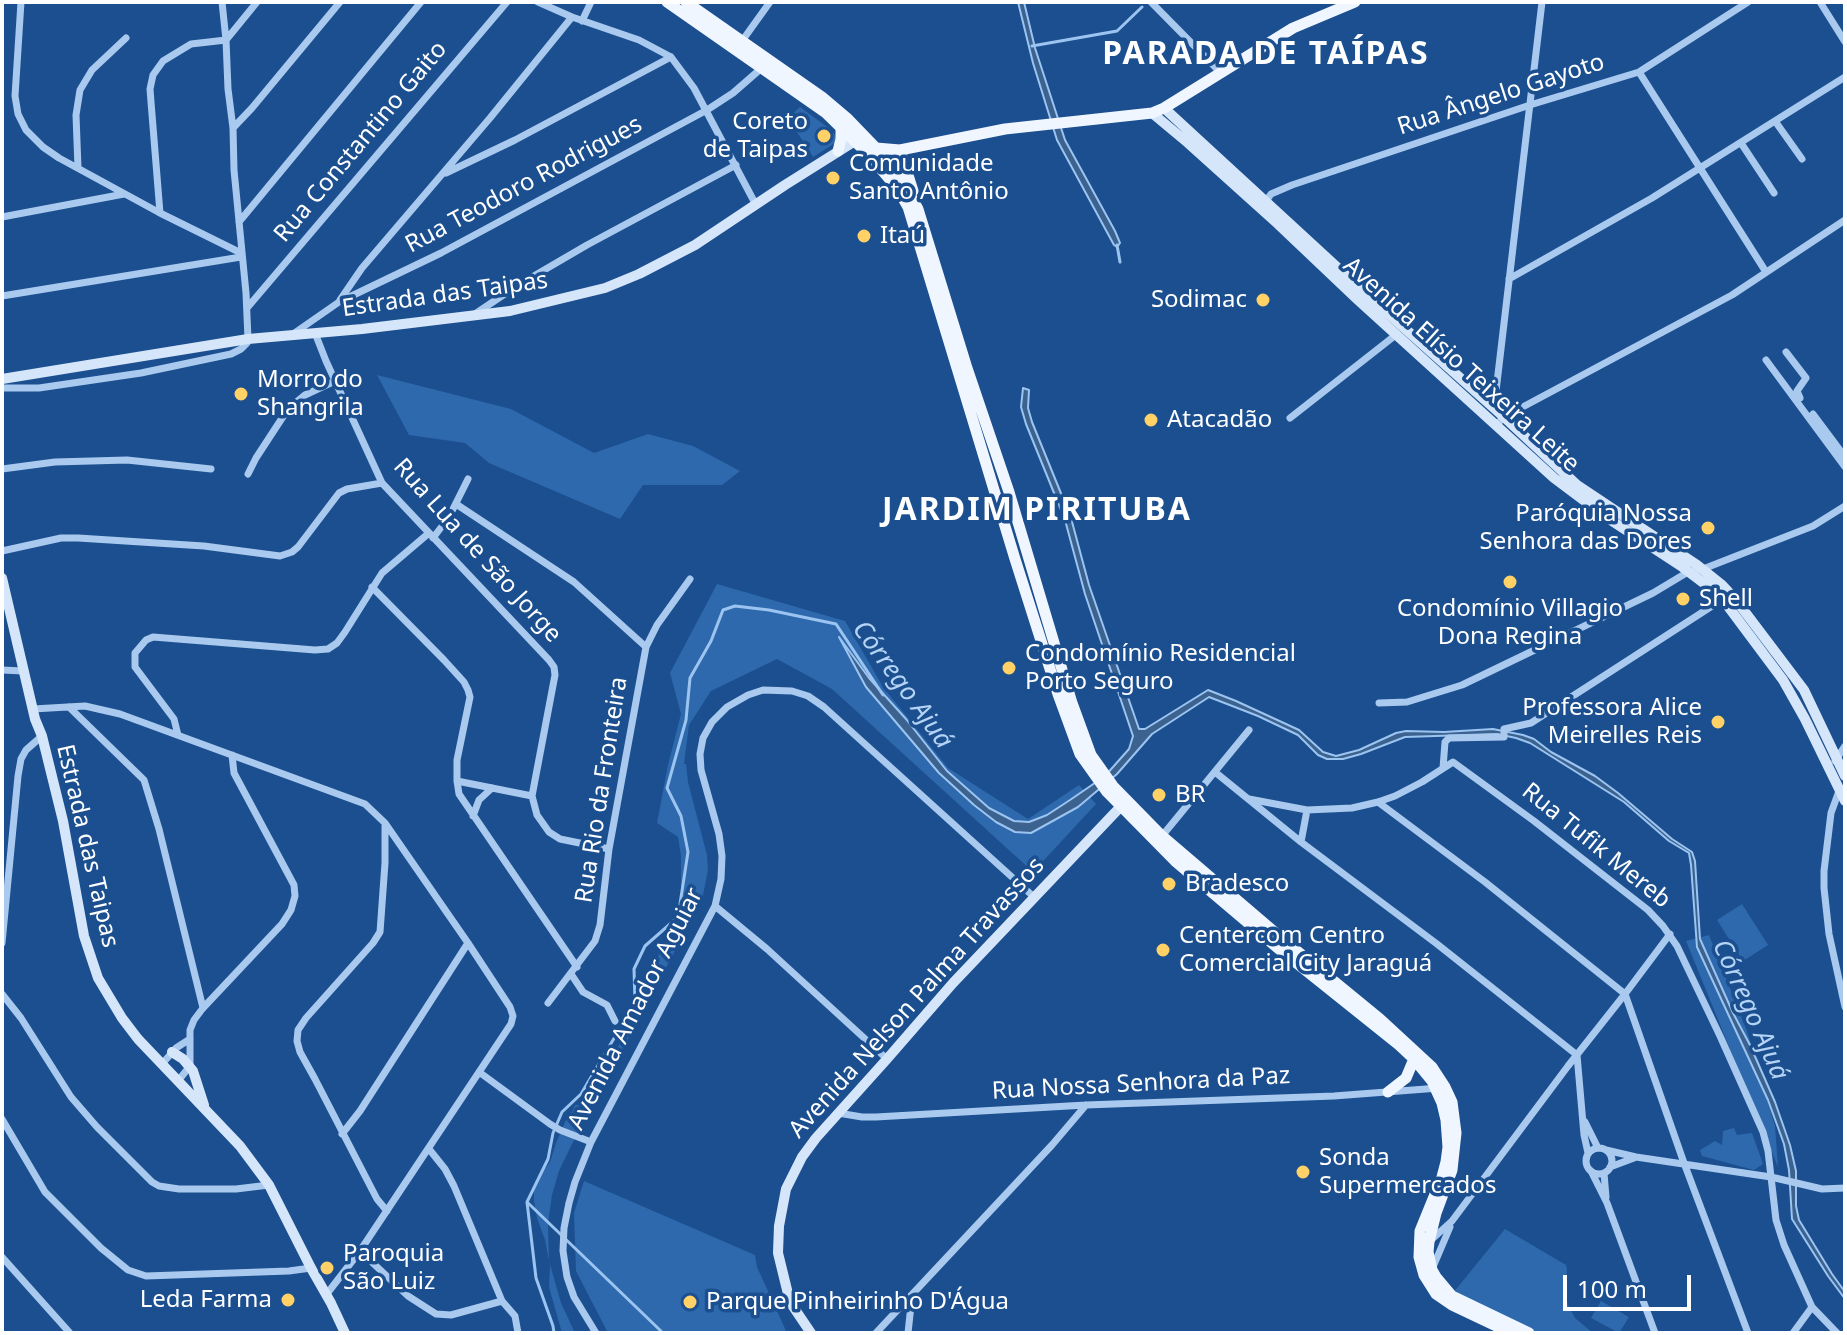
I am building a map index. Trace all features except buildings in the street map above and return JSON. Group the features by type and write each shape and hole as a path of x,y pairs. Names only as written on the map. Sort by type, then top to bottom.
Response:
{"main road":[{"path":"855,141 876,148 900,150 979,133 1152,113 1325,7 1348,3"},
{"path":"676,4 731,39 742,41 841,127 897,188 908,207 1076,744 1110,789 1216,896 1414,1059 1452,1102 1455,1158 1432,1227 1428,1252 1432,1270 1452,1296 1529,1333"},
{"path":"676,4 766,65 822,97 876,148 905,185 918,209"},
{"name":"Avenida Elísio Teixeira Leite","path":"1164,108 1360,295 1491,412 1533,460 1575,495 1726,597"},
{"name":"Avenida Elísio Teixeira Leite","path":"1152,113 1263,204"},
{"path":"838,151 841,127"},
{"name":"Estrada das Taipas","path":"2,379 248,339 510,311 605,288 695,245 855,141"},
{"path":"900,150 1009,492 1081,732 1098,775"},
{"name":"Avenida Elísio Teixeira Leite","path":"1360,295 1397,334 1491,412"},
{"name":"Avenida Elísio Teixeira Leite","path":"1500,421 1577,485 1703,569 1783,680 1805,719 1845,776"},
{"name":"Estrada das Taipas","path":"2,578 63,821 79,910 98,978 138,1039 240,1146 269,1185 345,1333"},
{"name":"Avenida Elísio Teixeira Leite","path":"1836,763 1843,793"},
{"name":"Avenida Nelson Palma Travassos","path":"811,1333 790,1302 778,1253 786,1189 802,1157 953,983 1123,803"},
{"path":"1159,839 1414,1048 1432,1067 1440,1088 1448,1147 1442,1177 1420,1231 1419,1257 1424,1275 1436,1294 1452,1305 1511,1333"},
{"path":"172,1052 190,1066 197,1078 204,1107"},
{"path":"1388,1092 1406,1078 1414,1059"}],"street":[{"path":"21,2 15,91 20,119 26,130 43,147 78,168 241,255"},
{"path":"2,388 39,388 141,373 231,354 241,349 248,339 222,2"},
{"path":"160,213 150,89 153,75 163,61 191,44 226,40 257,2"},
{"path":"233,128 340,2"},
{"path":"239,222 421,2"},
{"name":"Rua Constantino Gaito","path":"247,309 507,2"},
{"path":"538,2 639,40 671,57 707,110 756,205"},
{"path":"582,21 591,2"},
{"path":"742,41 770,2"},
{"path":"1151,2 1221,73"},
{"path":"1491,412 1542,2"},
{"name":"Rua Ângelo Gayoto","path":"1263,204 1271,194 1292,185 1639,72 1748,2"},
{"path":"1820,2 1845,42"},
{"path":"339,302 362,268 572,17"},
{"path":"78,168 76,115 80,90 92,70 126,38"},
{"path":"443,174 515,140 671,57"},
{"name":"Rua Teodoro Rodrigues","path":"292,335 339,302 441,253 707,110 766,65"},
{"path":"1639,72 1766,272"},
{"path":"1509,279 1701,169 1845,77"},
{"path":"1775,121 1802,159"},
{"path":"1741,143 1774,193"},
{"path":"474,315 565,258 736,165"},
{"path":"2,217 124,194"},
{"path":"1500,421 1708,309 1845,220"},
{"path":"2,296 241,255"},
{"name":"Rua Lua de São Jorge","path":"315,333 382,483 554,667 532,796"},
{"path":"1290,418 1397,334"},
{"path":"1786,352 1806,378 1797,393 1845,457"},
{"path":"1766,360 1845,467"},
{"path":"248,474 288,409 305,395 335,381"},
{"path":"2,469 55,462 127,460 211,469"},
{"path":"178,735 174,719 135,667 135,653 146,640 153,637 322,650 332,647 372,587 392,563 431,535 456,504 468,479"},
{"path":"2,551 61,538 78,538 204,546 280,556 298,547 339,493 382,483"},
{"path":"456,504 574,582 646,647"},
{"path":"1379,703 1407,702 1462,685 1653,593 1688,572 1813,526 1845,506"},
{"name":"Rua Rio da Fronteira","path":"548,1003 595,941 646,647 657,625 690,579"},
{"path":"372,587 464,682 470,697 460,743 459,794 577,967"},
{"path":"1249,799 1307,810 1352,808 1409,790 1447,765 1445,742 1449,738 1504,737 1504,729 1531,723 1726,597"},
{"path":"2,670 23,671"},
{"name":"Avenida Amador Aguiar","path":"596,1333 574,1297 567,1277 563,1251 569,1203 591,1142 715,906 722,856 700,754 703,738 712,722 727,707 763,690 792,691 808,696 824,707 1034,897"},
{"path":"69,707 144,780 203,1008"},
{"path":"33,709 97,708 365,804 385,823 510,1007 513,1016 511,1024 360,1251 326,1295"},
{"path":"1159,839 1249,730"},
{"path":"2,943 21,759 42,736"},
{"path":"1836,763 1845,746"},
{"path":"178,1081 190,1066 190,1030 194,1020 282,924 295,896 294,885 234,773 232,755"},
{"name":"Rua Tufik Mereb","path":"1447,765 1457,764 1546,829 1648,910 1670,934 1763,1132 1776,1178 1774,1207 1779,1231 1803,1292 1812,1307 1837,1333"},
{"path":"1215,772 1577,1055 1587,1164 1607,1203 1655,1333"},
{"path":"457,781 532,796 537,815 553,836 609,849"},
{"path":"473,816 479,800 492,788"},
{"path":"1843,793 1834,802 1828,825 1824,888 1829,934 1845,1007"},
{"path":"1378,802 1485,882 1625,994 1748,1333"},
{"path":"1301,842 1307,810"},
{"path":"385,823 380,932 306,1018 298,1030 297,1041 342,1134 377,1199 387,1211"},
{"path":"715,906 767,949 887,1059"},
{"path":"1429,1242 1452,1221 1670,934"},
{"path":"342,1134 468,943"},
{"path":"571,974 583,992 607,1005 615,1021"},
{"path":"2,994 21,1018 71,1097 152,1182 179,1189 236,1189 269,1185"},
{"path":"162,1064 190,1039"},
{"path":"479,1072 550,1124 591,1142"},
{"name":"Rua Nossa Senhora da Paz","path":"838,1113 876,1117 1440,1088"},
{"path":"876,1333 1086,1105"},
{"path":"1583,1116 1612,1160 1607,1170 1607,1203"},
{"path":"2,1119 45,1192 101,1248 128,1270 146,1276 311,1268"},
{"path":"429,1149 454,1186 502,1301 515,1316 518,1333"},
{"path":"1588,1153 1602,1149 1829,1190 1845,1188"},
{"path":"1591,1171 1607,1170 1636,1157"},
{"path":"1432,1270 1452,1221"},
{"path":"360,1251 408,1296 436,1314 451,1315 502,1301"},
{"path":"2,1257 70,1333"},
{"path":"908,1333 913,1294"},
{"path":"1793,1333 1812,1307"}],"shaded area":[{"path":"1018,2 1024,2 1035,48 1065,140 1115,231 1120,243 1117,247 1057,140"},
{"path":"800,107 830,129 838,139 813,157 788,118"},
{"path":"377,375 511,409 594,453 648,434 693,446 740,471 722,485 643,485 620,519 489,463 465,443 409,435"},
{"path":"1023,388 1029,390 1028,408 1032,422 1071,518 1089,585 1139,729 1145,729 1208,690 1299,730 1323,752 1336,756 1406,731 1493,729 1523,735 1595,776 1692,852 1700,939 1775,1102 1796,1171 1799,1220 1845,1292 1845,1299 1792,1219 1784,1144 1768,1100 1697,947 1689,853 1669,841 1624,802 1530,743 1497,734 1405,737 1361,754 1327,759 1318,755 1298,735 1209,697 1152,734 1117,774 1078,807 1031,833 1015,832 996,822 939,773 866,687 839,637 947,771 989,808 1014,821 1029,822 1047,815 1105,776 1129,749 1133,736 1085,594 1065,520 1026,424 1021,407"},
{"path":"717,584 845,621 883,687 948,768 1028,819 1079,785 1096,804 1033,872 832,689 777,659 711,691 689,725 684,764 707,855 708,870 702,900 559,1171 548,1224 549,1261 537,1218 534,1190 550,1162 569,1113 587,1098 586,1095 603,1074 625,1034 629,1020 645,996 645,979 650,977 666,945 681,907 678,837 657,823 681,714 670,673"},
{"path":"1742,904 1768,945 1743,961 1717,920"},
{"path":"1709,935 1747,1031 1775,1126 1778,1167 1686,941"},
{"path":"1734,1128 1737,1135 1752,1133 1763,1164 1754,1170 1702,1156 1700,1150 1715,1141 1722,1145 1723,1131"},
{"name":"Parque Pinheirinho D'Água","path":"584,1181 755,1255 757,1267 787,1333 608,1333 576,1271 574,1213"},
{"path":"1505,1229 1566,1265 1568,1305 1575,1318 1593,1333 1536,1333 1453,1293"},
{"path":"549,1261 561,1303 575,1333 562,1333 549,1287"},
{"path":"1601,1301 1629,1317 1619,1333 1591,1318"}],"waterway":[{"path":"1032,46 1117,31 1142,7"},
{"path":"1117,245 1120,262"},
{"name":"Córrego Ajuá","path":"554,1333 536,1278 527,1202 548,1159 553,1133 562,1112 581,1094 635,1003 634,969 645,946 678,917 688,852 681,816 667,788 686,720 690,678 711,641 723,610 735,606 769,610 836,624 883,695"},
{"path":"527,1202 663,1333"}],"place":[{"name":"Coreto de Taipas","path":"824,136"},
{"name":"Comunidade Santo Antônio","path":"833,178"},
{"name":"Itaú","path":"864,236"},
{"name":"Sodimac","path":"1263,300"},
{"name":"Morro do Shangrila","path":"241,394"},
{"name":"Atacadão","path":"1151,420"},
{"name":"Paróquia Nossa Senhora das Dores","path":"1708,528"},
{"name":"Condomínio Villagio Dona Regina","path":"1510,582"},
{"name":"Shell","path":"1683,599"},
{"name":"Condomínio Residencial Porto Seguro","path":"1009,668"},
{"name":"Professora Alice Meirelles Reis","path":"1718,722"},
{"name":"BR","path":"1159,795"},
{"name":"Bradesco","path":"1169,884"},
{"name":"Centercom Centro Comercial City Jaraguá","path":"1163,950"},
{"name":"Sonda Supermercados","path":"1303,1172"},
{"name":"Paroquia São Luiz","path":"327,1268"},
{"name":"Leda Farma","path":"288,1300"},
{"name":"Parque Pinheirinho D'Água","path":"690,1302"}],"district":[{"name":"PARADA DE TAÍPAS","path":"1266,55"},
{"name":"JARDIM PIRITUBA","path":"1037,511"}]}
